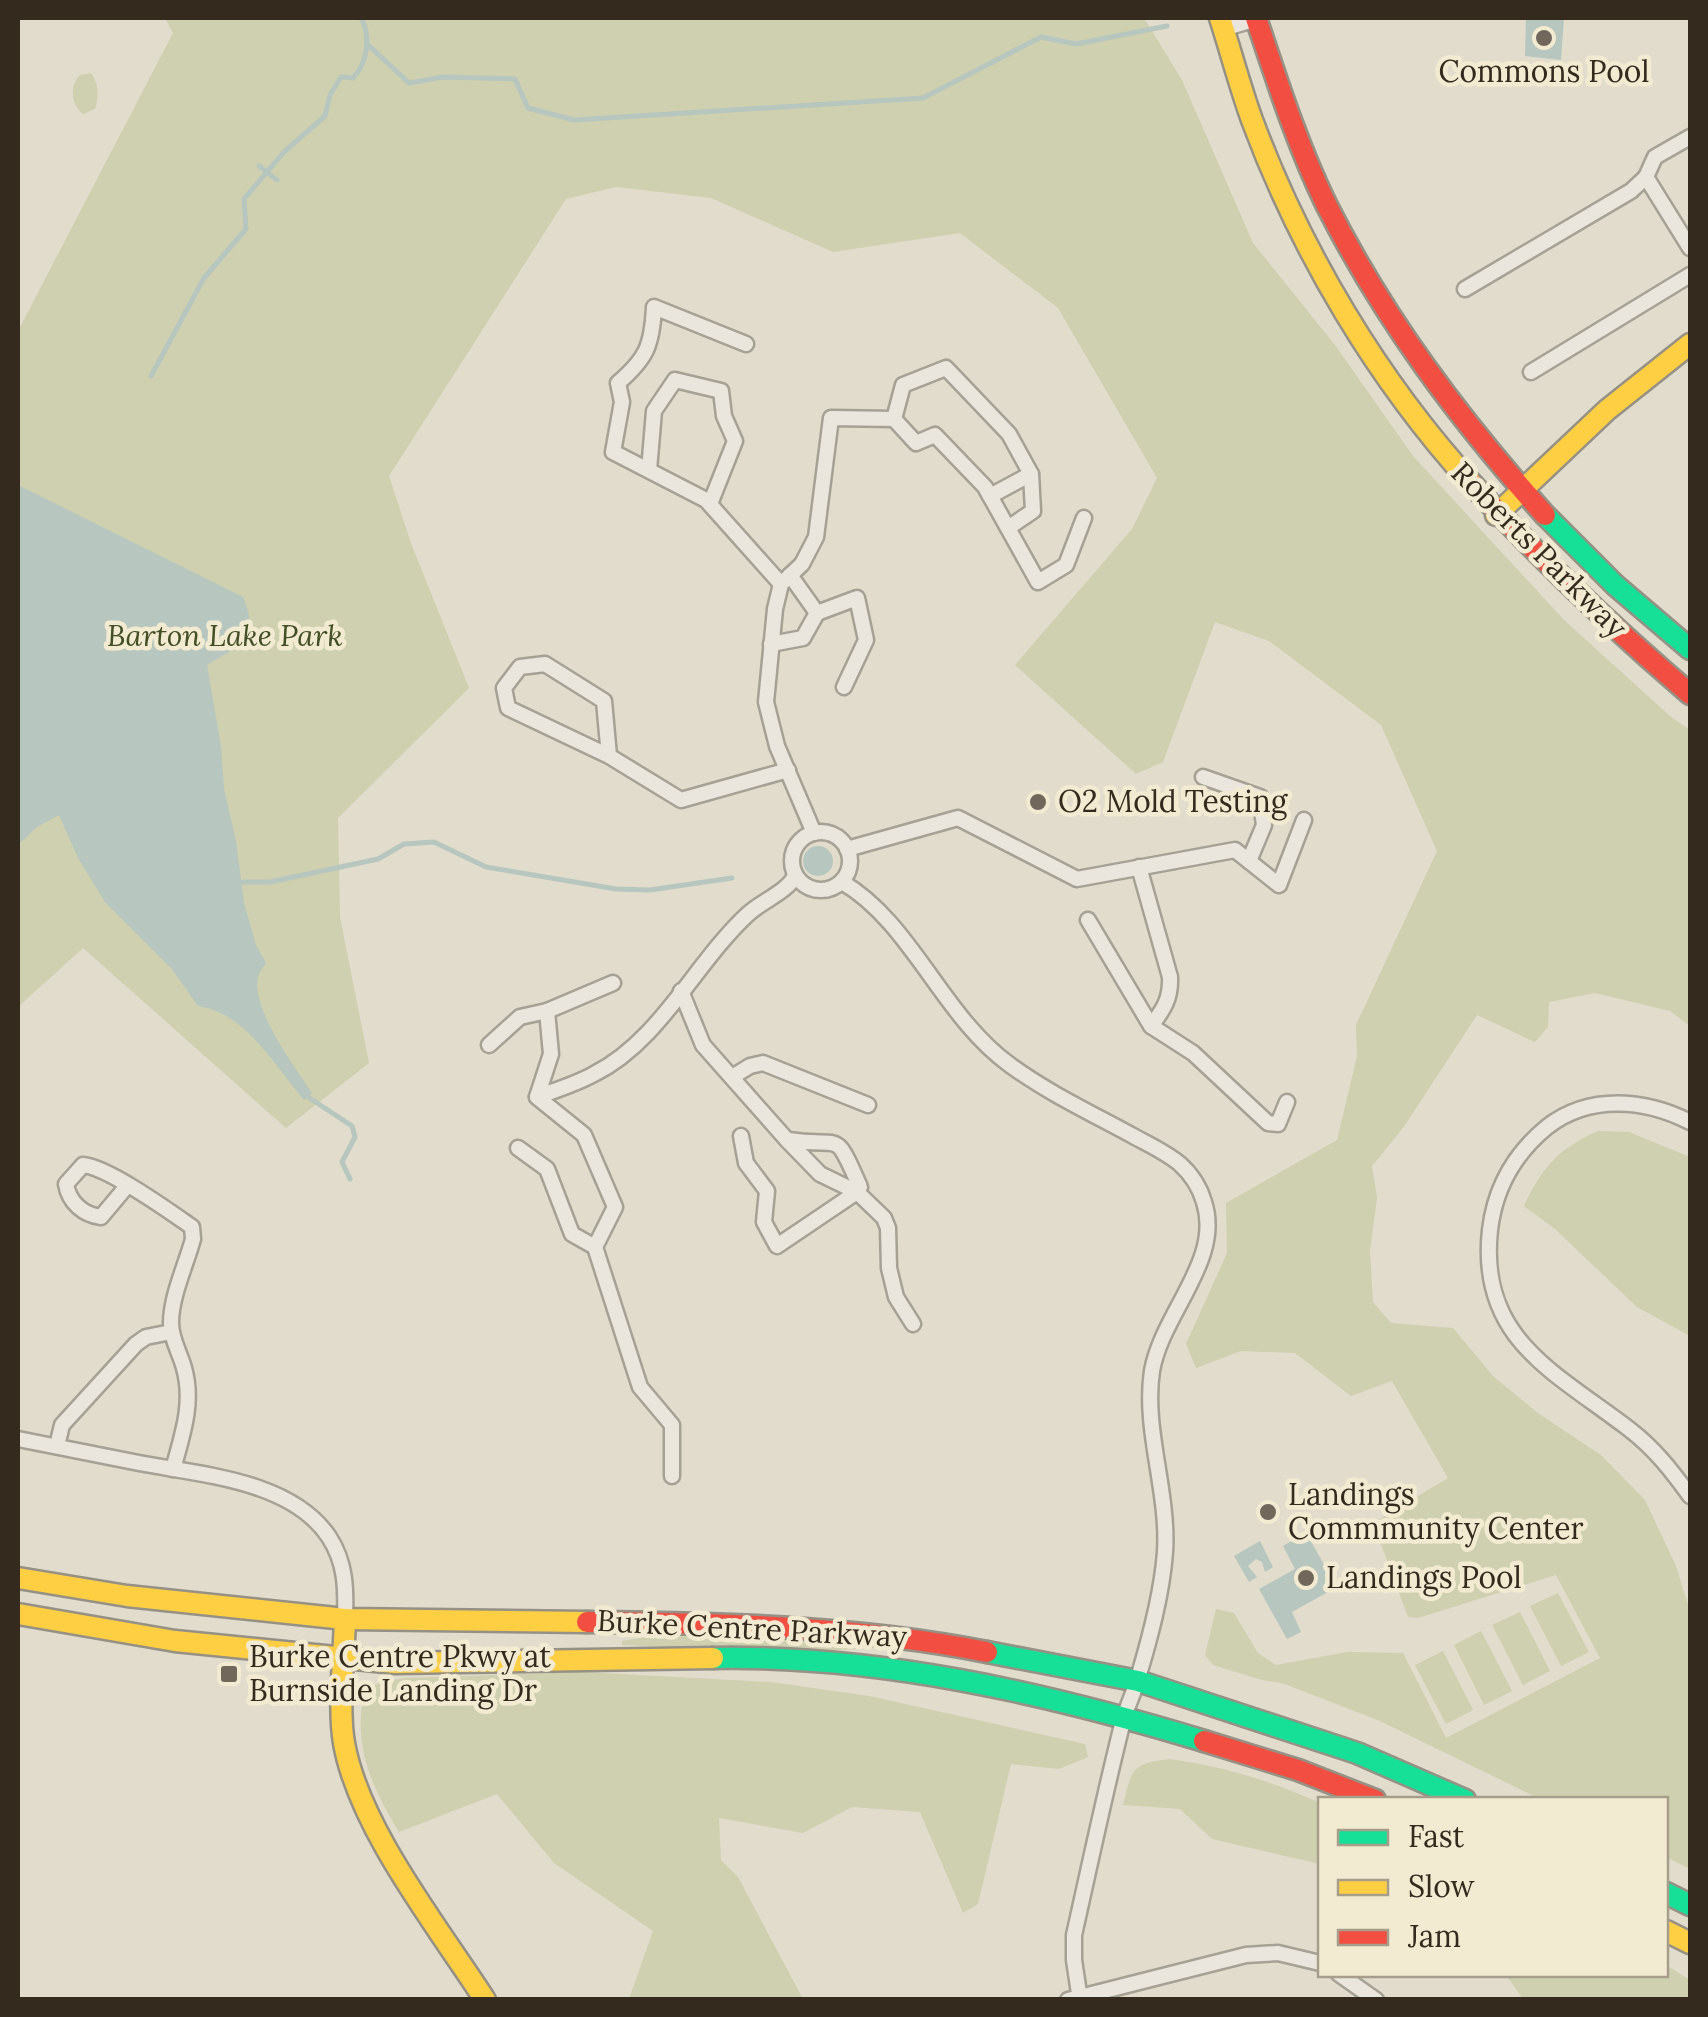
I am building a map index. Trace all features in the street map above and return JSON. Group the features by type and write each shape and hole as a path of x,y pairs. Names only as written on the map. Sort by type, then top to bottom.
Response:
{"main road":[{"name":"Roberts Parkway","path":"1258,18 1269,64 1304,159 1381,307 1472,436 1520,490 1690,649"},
{"name":"Roberts Parkway","path":"1222,23 1262,145 1289,208 1343,310 1408,408 1496,515 1566,584 1690,694"},
{"path":"1496,515 1607,410 1690,344"},
{"name":"Burke Centre Parkway","path":"18,1578 128,1596 346,1619 559,1619 814,1628 920,1638 1138,1680 1357,1753 1458,1797"},
{"name":"Burke Centre Parkway","path":"18,1614 175,1641 395,1663 767,1658 960,1681 1124,1716 1298,1770 1367,1797"},
{"path":"346,1619 342,1656 343,1740 357,1795 388,1850 486,2000"}],"street":[{"path":"1222,23 1258,18"},
{"path":"1465,288 1632,192 1646,177 1655,157 1690,137"},
{"path":"1646,177 1690,248"},
{"path":"1531,372 1690,275"},
{"path":"746,344 654,307 652,340 637,366 618,383 622,402 613,452 710,504 817,614"},
{"path":"894,420 903,385 946,368 1009,434 1031,474 1033,511 1008,528"},
{"path":"648,470 654,411 675,380 721,391 724,416 735,441 710,504"},
{"path":"814,833 777,746 766,702 770,644 786,580 802,563 816,537 831,418 894,420 916,443 936,435 990,496 1038,582 1066,565 1084,518"},
{"path":"990,496 1031,474"},
{"path":"770,644 803,638 817,614 856,598 866,640 844,687"},
{"path":"608,756 604,701 545,664 520,667 504,688 508,708 608,756 682,800 788,770"},
{"path":"1203,777 1260,796 1264,824 1248,861"},
{"path":"847,848 958,818 1077,879 1235,850 1278,885 1304,820"},
{"path":"537,1097 596,1074 648,1030 747,915 791,884 795,876 793,852 802,840 814,833 835,836 847,848 850,866 842,882 817,890 808,888 795,876"},
{"path":"1139,867 1170,977 1166,1007 1151,1026"},
{"path":"842,882 860,892 900,938 957,1016 987,1047 1031,1079 1171,1158 1194,1181 1203,1198 1209,1228 1205,1254 1165,1328 1152,1375 1151,1404 1164,1508 1165,1554 1159,1596 1138,1680 1124,1716 1074,1935 1076,1999 1258,1953 1297,1956 1318,1963"},
{"path":"1088,920 1151,1026 1193,1053 1268,1123 1278,1124 1288,1102"},
{"path":"489,1046 520,1017 547,1011 613,983"},
{"path":"681,992 703,1044 787,1140 820,1174 857,1192 884,1218 896,1297 913,1324"},
{"path":"537,1097 552,1054 547,1011"},
{"path":"732,1078 750,1066 763,1064 868,1105"},
{"path":"537,1097 584,1135 615,1207 595,1247"},
{"path":"1690,1122 1637,1104 1596,1103 1559,1118 1526,1144 1504,1176 1492,1216 1486,1262 1496,1304 1523,1346 1552,1374 1632,1430 1659,1455 1690,1496"},
{"path":"741,1136 746,1163 766,1191 764,1222 777,1246 860,1187 842,1147 832,1141 787,1140"},
{"path":"518,1148 547,1169 572,1234 595,1247 640,1387 672,1425 672,1476"},
{"path":"127,1186 192,1228 193,1239 171,1317 171,1332 185,1370 188,1396 186,1423 173,1469"},
{"path":"56,1446 62,1425 136,1344 146,1336 171,1332"},
{"path":"18,1439 254,1487 302,1510 329,1537 345,1573 346,1619"},
{"path":"1344,1977 1376,2000"}],"green space":[{"name":"Barton Lake Park","path":"165,18 1144,18 1182,80 1253,243 1335,345 1413,456 1564,620 1690,730 1690,1026 1670,1011 1595,993 1549,1002 1548,1027 1535,1042 1477,1015 1403,1128 1372,1166 1377,1198 1370,1251 1373,1302 1391,1323 1453,1328 1493,1376 1538,1413 1601,1455 1645,1500 1676,1566 1690,1611 1690,1869 1668,1858 1668,1797 1536,1797 1380,1721 1282,1683 1213,1665 1205,1655 1216,1609 1234,1613 1258,1653 1276,1665 1347,1652 1403,1653 1446,1738 1600,1658 1556,1575 1418,1618 1408,1617 1373,1523 1448,1478 1392,1381 1351,1396 1295,1353 1241,1351 1196,1368 1186,1344 1227,1253 1226,1203 1337,1140 1357,1056 1356,1025 1437,851 1381,725 1269,641 1215,622 1163,762 1136,774 1015,665 1132,529 1157,478 1058,308 960,233 833,252 711,198 616,187 566,199 389,476 412,546 469,688 338,818 340,917 369,1063 286,1128 83,948 18,1007 18,331 173,33"},
{"path":"91,73 98,95 95,109 83,114 73,90 80,75"},
{"path":"1598,1131 1629,1132 1690,1157 1690,1336 1637,1307 1555,1229 1524,1206 1553,1160"},
{"path":"1558,1593 1589,1652 1561,1666 1530,1606"},
{"path":"1520,1612 1550,1671 1523,1685 1492,1625"},
{"path":"1481,1631 1512,1691 1484,1705 1454,1645"},
{"path":"665,1634 776,1638 856,1649 817,1652 622,1645 622,1641"},
{"path":"1443,1651 1473,1710 1446,1724 1415,1665"},
{"path":"583,1672 771,1682 869,1696 1085,1744 1088,1757 1059,1769 1011,1764 978,1904 963,1913 920,1812 852,1807 803,1833 719,1818 721,1860 738,1877 803,1999 629,1999 653,1931 554,1863 497,1794 399,1832 373,1783 363,1748 361,1711 365,1692 380,1682"},
{"path":"1169,1759 1209,1766 1246,1775 1318,1802 1318,1864 1212,1839 1180,1809 1123,1805 1131,1776 1147,1763"},
{"path":"1668,1966 1690,1980 1690,1999 1523,1999 1507,1977 1668,1977"}],"shaded area":[{"name":"Commons Pool","path":"1526,18 1564,18 1561,60 1525,56"},
{"path":"18,485 243,597 249,623 244,640 207,665 244,903 256,945 266,963 257,990 267,1021 312,1093 304,1100 258,1042 231,1019 198,1006 172,969 105,902 78,858 59,815 37,827 18,845"},
{"path":"818,846 829,850 833,861 829,872 818,876 807,872 803,861 807,850"},
{"name":"Landings Pool","path":"1306,1533 1337,1587 1292,1612 1301,1632 1287,1639 1259,1589 1295,1569 1283,1546"},
{"path":"1260,1541 1273,1567 1265,1572 1262,1562 1256,1559 1248,1566 1257,1577 1249,1582 1234,1556"}],"waterway":[{"path":"151,376 204,278 246,229 244,199 284,152 325,116 330,95 341,77 353,78 358,72 367,41 361,18"},
{"path":"367,44 409,83 443,77 515,79 528,108 574,120 923,98 1041,37 1076,44 1167,26"},
{"path":"259,166 277,180"},
{"path":"243,882 270,882 378,859 404,844 434,842 486,867 616,889 650,890 732,878"},
{"path":"308,1097 352,1126 355,1137 342,1162 350,1179"}],"traffic: fast":[{"path":"1545,515 1615,585 1690,649"},
{"path":"987,1652 1138,1681 1357,1753 1458,1797"},
{"path":"713,1658 838,1663 961,1680 1084,1707 1204,1741"},
{"path":"1668,1894 1690,1905"}],"traffic: slow":[{"path":"1220,18 1252,120 1318,266 1405,403 1473,485"},
{"path":"1496,515 1607,410 1690,344"},
{"path":"18,1578 127,1596 345,1619 587,1622"},
{"path":"18,1614 175,1641 395,1663 713,1658"},
{"path":"345,1619 341,1714 352,1775 402,1876 485,2000"},
{"path":"1668,1932 1690,1943"}],"traffic: jam":[{"path":"1256,18 1306,158 1326,204 1373,288 1425,367 1545,515"},
{"path":"1473,485 1578,593 1690,694"},
{"path":"587,1622 838,1631 987,1652"},
{"path":"1204,1741 1298,1770 1367,1797"}],"place":[{"name":"Commons Pool","path":"1544,38"},
{"name":"O2 Mold Testing","path":"1038,802"},
{"name":"Landings Commmunity Center","path":"1268,1512"},
{"name":"Landings Pool","path":"1306,1578"},
{"name":"Burke Centre Pkwy at Burnside Landing Dr","path":"229,1674"}]}
